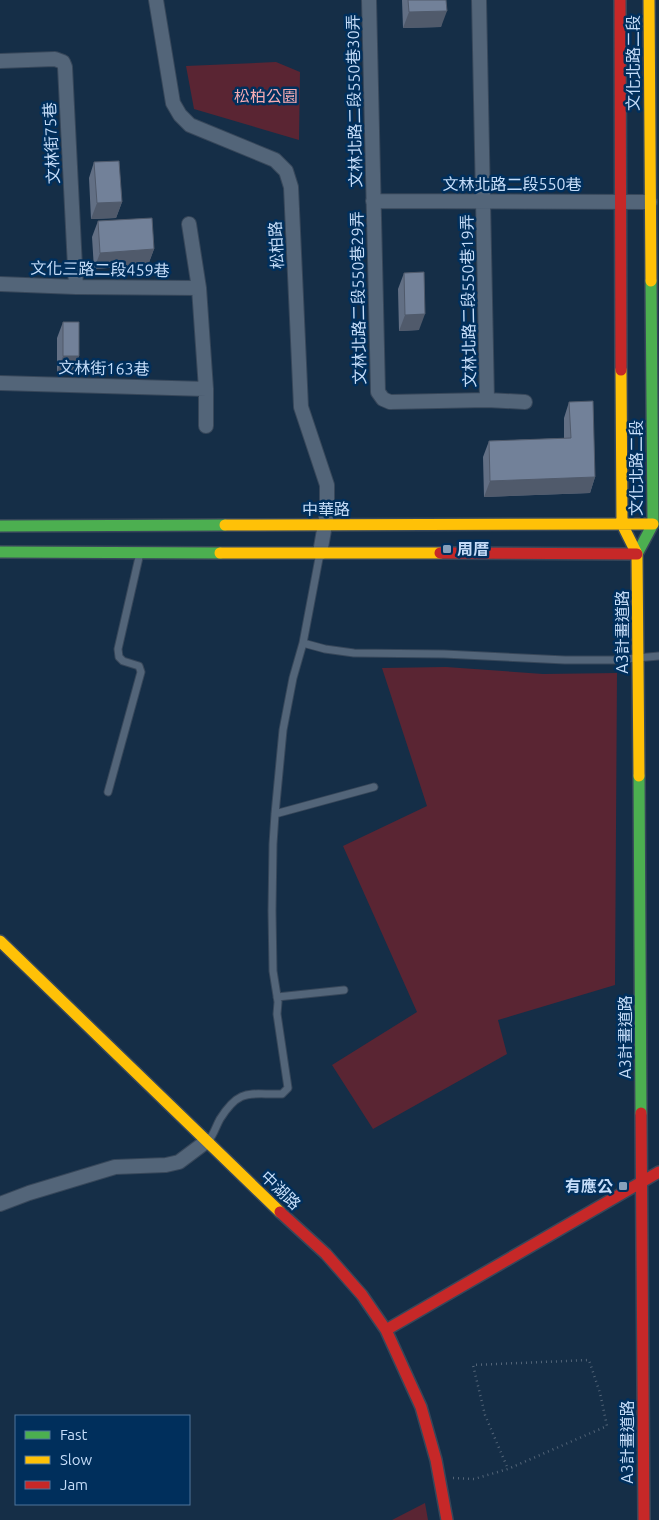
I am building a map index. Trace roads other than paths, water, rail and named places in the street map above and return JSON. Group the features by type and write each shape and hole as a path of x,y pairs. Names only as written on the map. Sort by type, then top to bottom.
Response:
{"street":[{"name":"松柏路","path":"156,0 173,103 180,115 190,125 275,160 286,172 291,187 301,407 327,485 327,513 320,553"},
{"name":"文林北路二段550巷30弄","path":"369,0 374,201"},
{"name":"文林北路二段550巷19弄","path":"479,0 487,400"},
{"name":"文化北路二段","path":"620,0 622,524 638,554"},
{"name":"文化北路二段","path":"638,554 653,524 649,0"},
{"name":"文林街75巷","path":"0,61 56,59 63,62 65,66 76,287"},
{"name":"文林北路二段550巷","path":"374,201 650,202"},
{"name":"文林北路二段550巷29弄","path":"374,201 378,392 383,399 390,402 487,400 525,402"},
{"path":"189,224 199,288 206,388 206,426"},
{"name":"文化三路二段459巷","path":"0,284 199,288"},
{"name":"文林街163巷","path":"0,383 206,388"},
{"name":"中華路","path":"0,526 653,524"},
{"path":"0,552 638,554"},
{"name":"A3計畫道路","path":"638,554 644,1520"},
{"name":"中湖路","path":"0,941 286,1218 326,1254 362,1295 386,1330 421,1407 436,1460 447,1520"},
{"path":"0,1204 29,1193 114,1167 166,1165 179,1162 207,1142"},
{"path":"386,1330 659,1172"}],"lane":[{"path":"108,792 141,672 139,666 123,661 118,657 140,553"},
{"path":"207,1142 211,1138 220,1119 238,1098 254,1093 282,1094 288,1088 277,1014 278,997 273,971 273,844 283,730 293,678 303,643 320,553"},
{"path":"303,643 325,649 354,652 565,660 614,660 659,656"},
{"path":"275,814 374,787"},
{"path":"278,997 344,990"}],"place":[{"name":"周厝","path":"447,549"},
{"name":"有應公","path":"623,1186"}],"park label":[{"name":"松柏公園","path":"266,96"}]}
